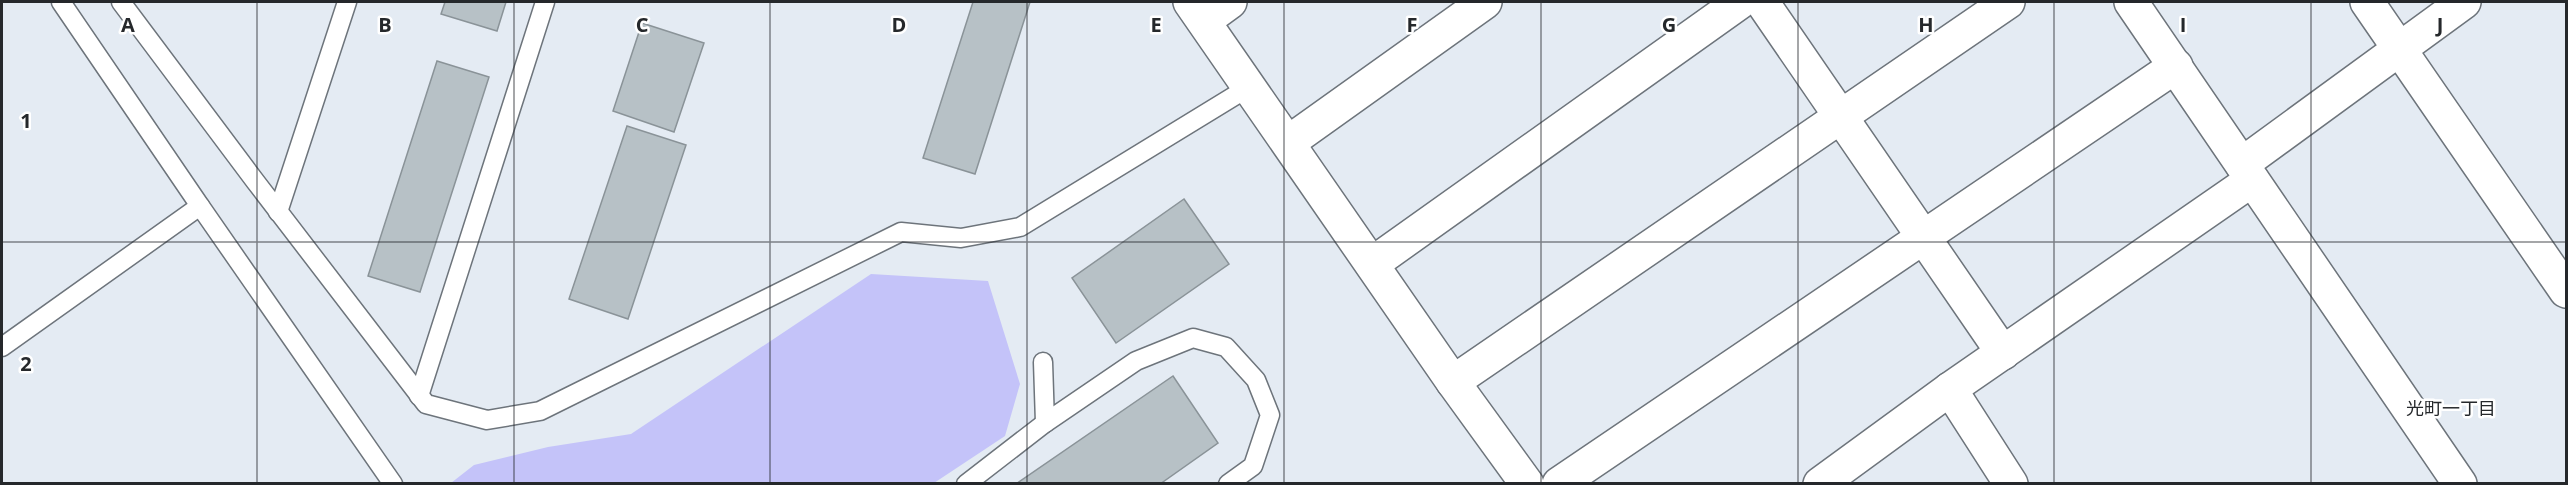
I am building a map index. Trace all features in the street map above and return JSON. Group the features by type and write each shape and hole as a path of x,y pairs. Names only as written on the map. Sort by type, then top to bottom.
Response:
{"street":[{"path":"1230,2 1197,11 1453,382 1527,483"},
{"path":"1289,142 1485,2"},
{"path":"1372,264 1740,2"},
{"path":"1762,2 2003,353"},
{"path":"1453,382 2008,2"},
{"path":"2131,2 2460,483"},
{"path":"2367,2 2566,291"},
{"path":"1820,483 2003,353 2247,172 2398,48 2464,2"},
{"path":"1559,483 2176,66"},
{"path":"1950,389 2012,483"}],"lane":[{"path":"61,2 393,483"},
{"path":"121,2 278,212 426,404 487,420 540,411 901,232 961,238 1020,227 1249,87"},
{"path":"278,212 347,2"},
{"path":"419,396 545,2"},
{"path":"2,347 200,206"},
{"path":"966,483 1045,423 1136,361 1193,338 1227,347 1256,380 1270,415 1253,466 1228,483"},
{"path":"1043,362 1045,423"}],"shaded area":[{"path":"871,274 988,281 1020,384 1005,436 934,483 451,483 474,465 548,447 631,434"}],"building":[{"path":"445,2 506,2 497,31 441,14"},
{"path":"973,2 1030,2 975,174 923,158"},
{"path":"642,23 704,43 674,132 613,111"},
{"path":"437,61 489,77 420,292 368,276"},
{"path":"627,126 686,145 628,319 569,299"},
{"path":"1184,199 1229,264 1116,343 1072,278"},
{"path":"1173,376 1218,443 1160,484 1016,484"}],"district":[{"name":"光町一丁目","path":"2451,409"}]}
